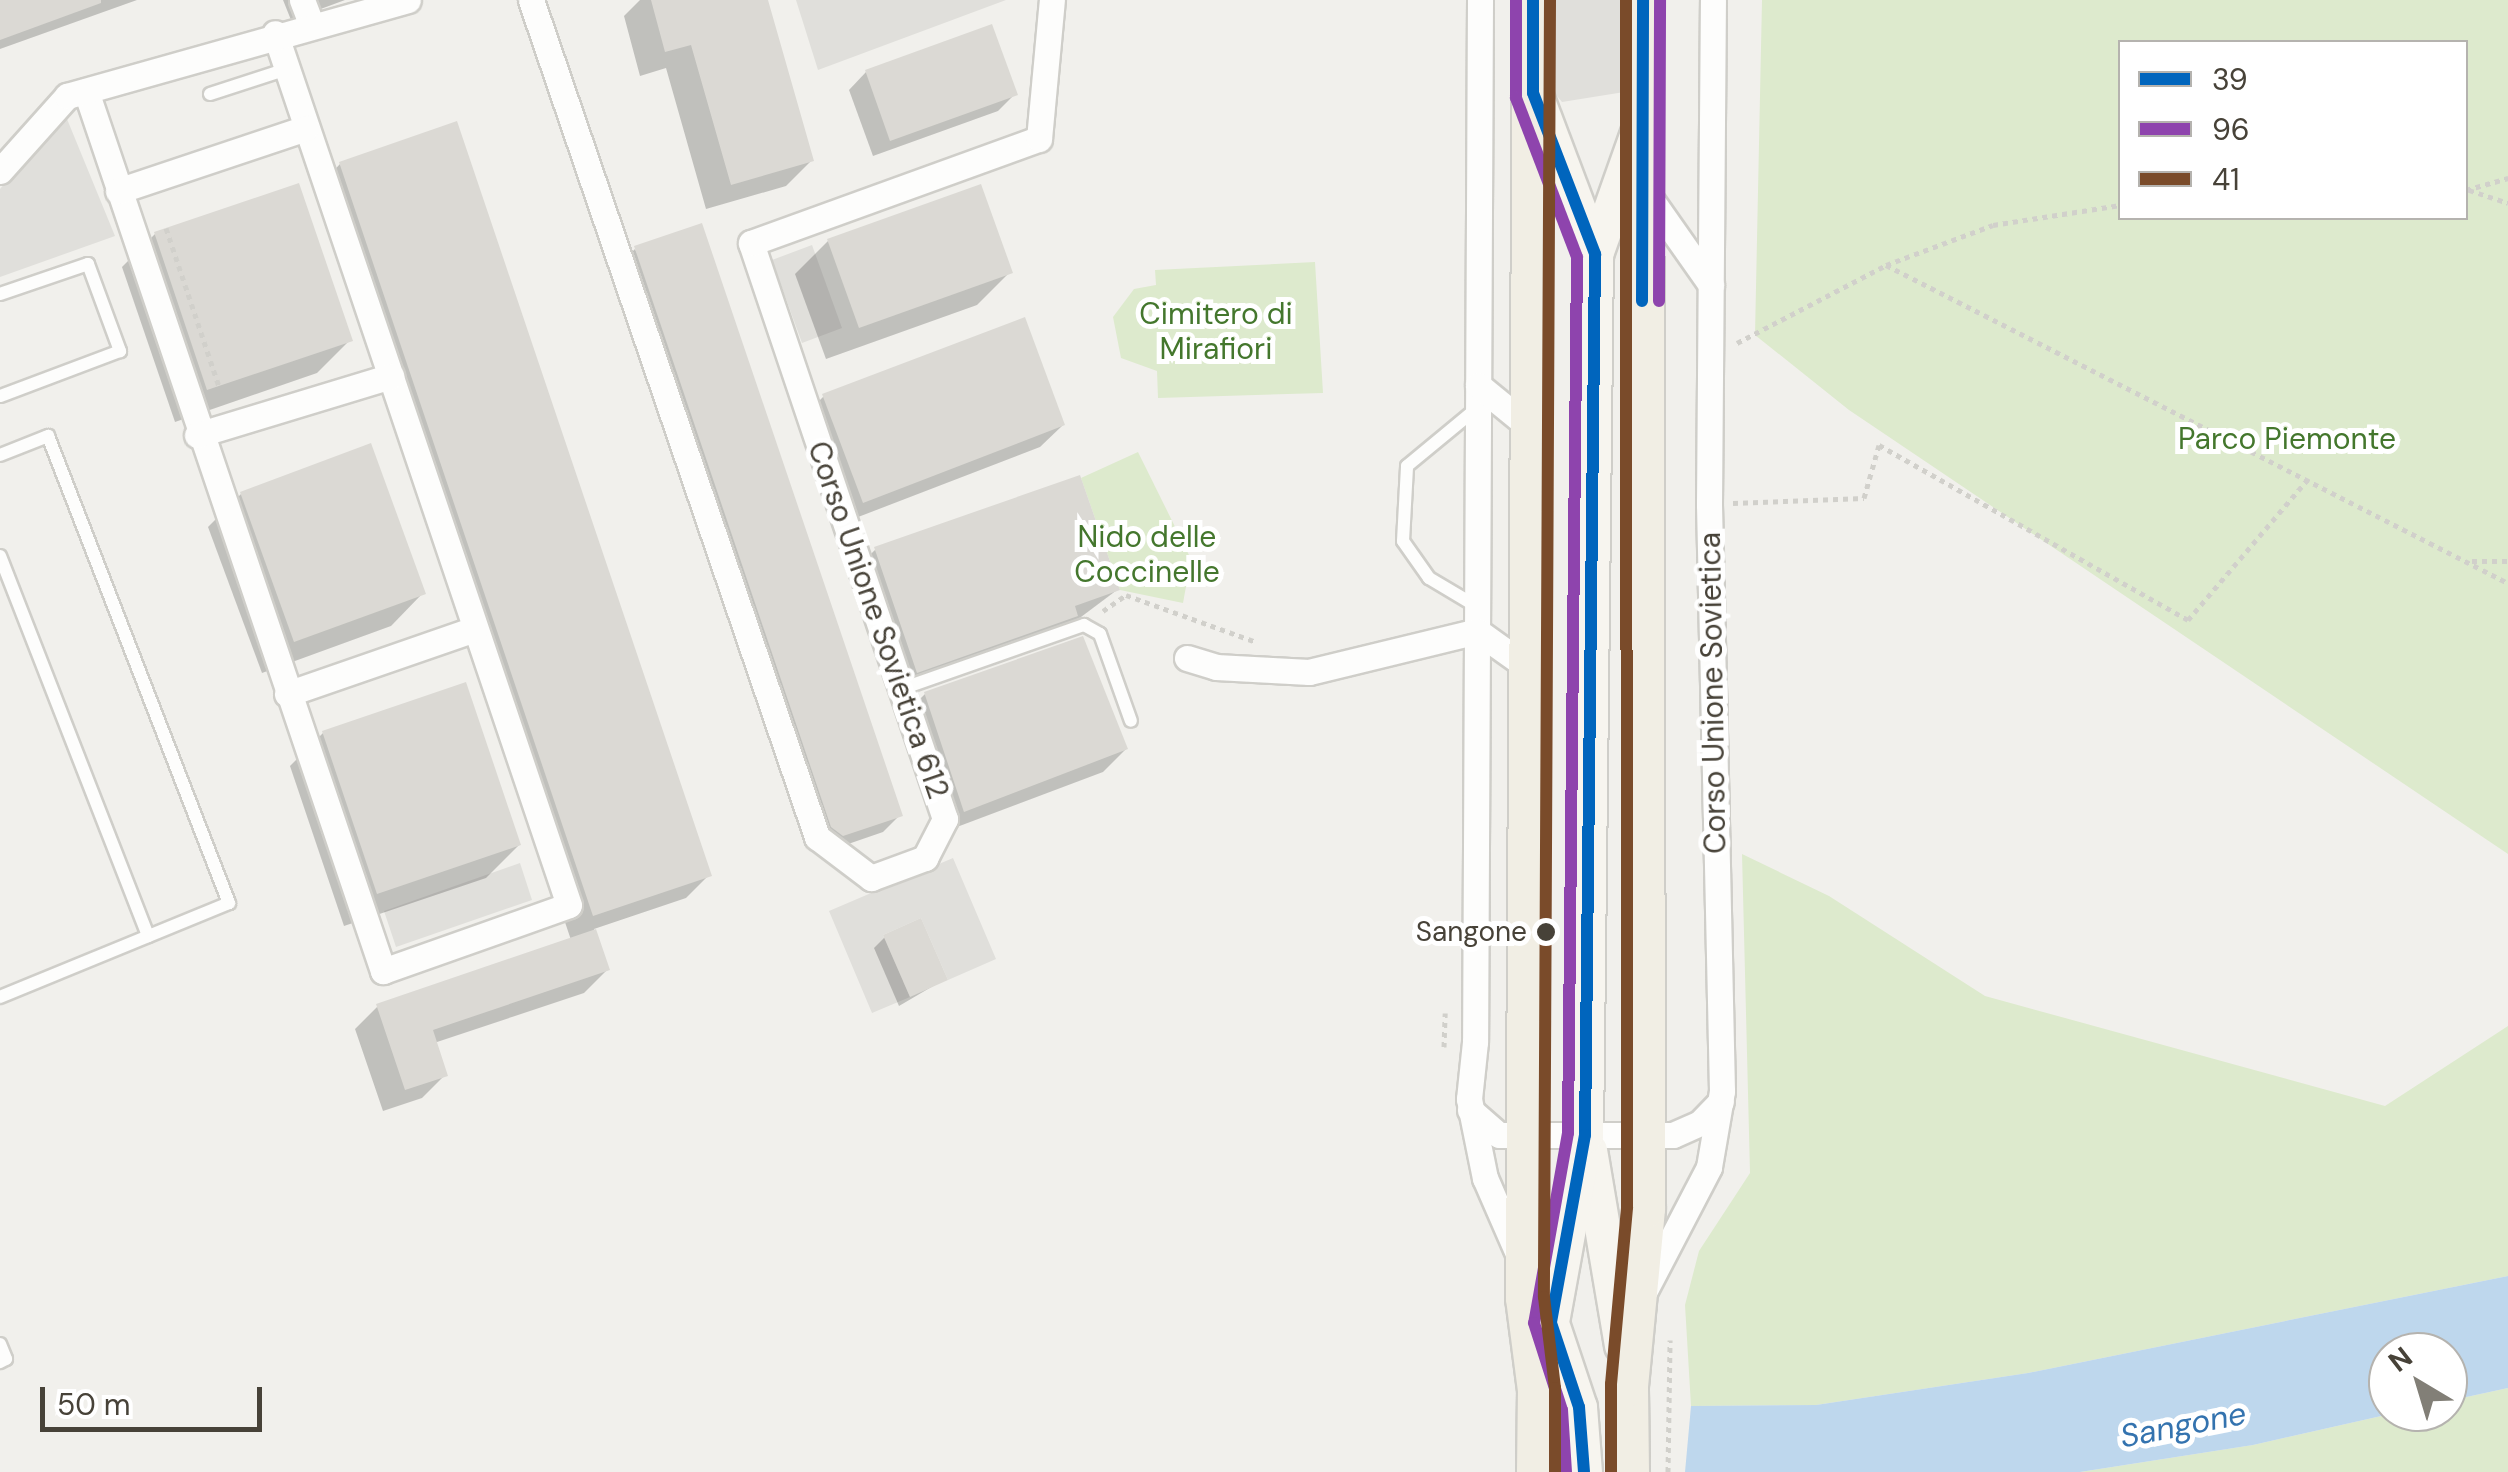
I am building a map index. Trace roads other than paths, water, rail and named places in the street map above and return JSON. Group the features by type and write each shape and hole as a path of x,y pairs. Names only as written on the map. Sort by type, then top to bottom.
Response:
{"main road":[{"path":"1534,0 1533,671 1526,1270 1538,1402 1538,1472"},
{"name":"Corso Unione Sovietica","path":"1629,1472 1628,1401 1645,1208 1643,0"}],"street":[{"path":"0,171 39,133 56,103 274,33 306,12 408,0"},
{"name":"Corso Unione Sovietica 612","path":"531,0 817,837 870,878 925,858 945,819 751,243 1039,139 1052,0"},
{"path":"1480,0 1470,1110 1485,1178 1526,1270"},
{"name":"Corso Unione Sovietica","path":"1634,1306 1709,1167 1721,1102 1709,504 1713,0"},
{"path":"86,91 197,435 383,971 568,905 274,33"},
{"path":"1534,93 1595,254"},
{"path":"1628,1401 1586,1135 1595,254 1641,124"},
{"path":"118,191 306,128"},
{"path":"1642,186 1711,285"},
{"path":"197,435 390,376"},
{"path":"1478,396 1533,430"},
{"path":"1186,658 1246,670 1309,672 1477,619"},
{"path":"1477,619 1533,671"},
{"path":"288,694 475,628"},
{"path":"1470,1110 1499,1135 1644,1135 1686,1130 1721,1102"},
{"path":"1538,1402 1586,1135"},
{"path":"1551,1323 1579,1407 1584,1472"}],"lane":[{"path":"210,94 287,69"},
{"path":"0,294 88,264 120,351 0,396"},
{"path":"1477,619 1429,578 1403,541 1407,466 1478,396"},
{"path":"0,455 48,436 230,903 0,997"},
{"path":"0,556 148,936"},
{"path":"901,688 1084,624 1100,634 1131,720"},
{"path":"0,1344 6,1360 0,1362"}],"water":[{"path":"2508,1276 2508,1388 2468,1397 2468,1332 2368,1332 2368,1419 2253,1445 2080,1472 1685,1472 1691,1406 1816,1405 2028,1373"}],"place":[{"name":"Sangone","path":"1546,932"}],"park label":[{"name":"Cimitero di Mirafiori","path":"1216,331"},
{"name":"Parco Piemonte","path":"2287,439"},
{"name":"Nido delle Coccinelle","path":"1147,554"}]}
